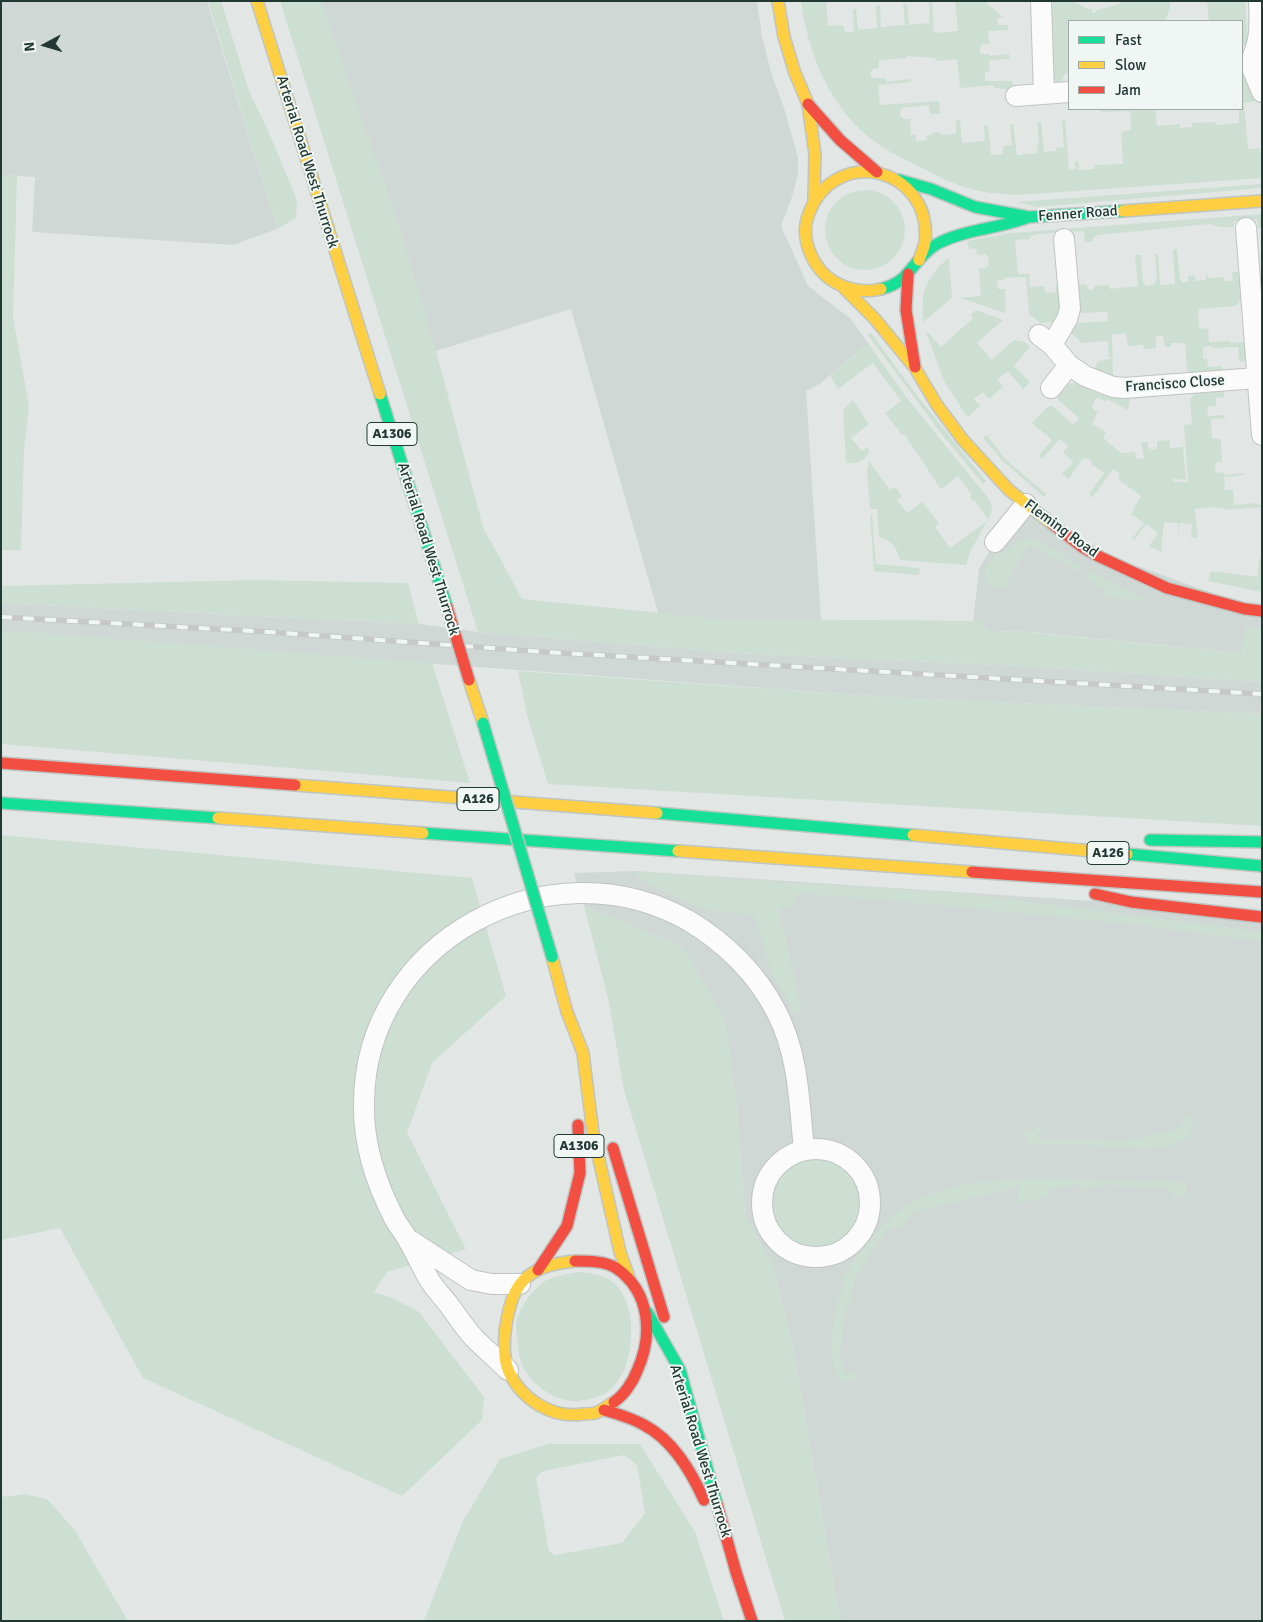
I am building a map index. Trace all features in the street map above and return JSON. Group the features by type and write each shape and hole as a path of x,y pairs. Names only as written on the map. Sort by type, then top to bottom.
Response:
{"main road":[{"name":"Arterial Road West Thurrock","path":"257,1 483,723 552,956 577,1052 620,1252 630,1280"},
{"path":"778,1 784,37 795,73 808,104 815,154 814,200"},
{"path":"808,104 839,140 877,172"},
{"path":"919,260 925,242 926,224 921,206 912,192 899,180 877,172 858,171 840,176 825,186 814,200 807,216 805,230 806,243 814,262 830,280 844,288 859,291 877,291 894,285 908,274 919,260 936,244 956,236 1012,225 1028,217"},
{"name":"Fenner Road","path":"899,180 931,189 968,205 993,211 1012,212 1028,217 1262,201"},
{"name":"Fleming Road","path":"908,274 906,310 915,368"},
{"name":"Fleming Road","path":"844,288 874,319 915,368 937,405 963,440 1009,490 1079,545 1098,556 1167,588 1230,605 1262,610"},
{"name":"A126","path":"1,763 739,819 1262,866"},
{"name":"A126","path":"1,803 1262,892"},
{"name":"A126","path":"954,839 1096,840"},
{"name":"A126","path":"1134,840 1262,842"},
{"name":"A126","path":"998,874 1131,902 1262,917"},
{"path":"577,1052 603,1118"},
{"name":"A1306","path":"538,1270 567,1226 580,1173 577,1110"},
{"path":"609,1136 680,1370"},
{"path":"590,1261 614,1267 630,1280 638,1292 644,1306 648,1327 643,1360 630,1385 618,1399 604,1410 572,1416 556,1413 530,1397 518,1386 508,1370 505,1349 505,1328 508,1310 520,1284 538,1270 560,1263 590,1261"},
{"name":"Arterial Road West Thurrock","path":"644,1306 680,1370 736,1572 752,1621"},
{"name":"Arterial Road West Thurrock","path":"604,1410 648,1427 666,1441 696,1481 736,1572"}],"street":[{"path":"1041,1 1044,94"},
{"path":"1259,1 1260,31 1256,49 1246,64 1262,92"},
{"path":"1016,96 1068,92"},
{"path":"1246,228 1262,435"},
{"name":"Francisco Close","path":"1064,239 1070,308 1067,319 1045,340 1069,365 1085,376 1102,384 1124,388 1257,378"},
{"path":"1051,388 1069,365"},
{"path":"995,542 1026,504"},
{"path":"508,1370 474,1337 431,1282 409,1240 394,1219 376,1177 364,1126 365,1081 376,1034 403,984 436,948 453,934 492,911 531,898 569,892 596,892 625,896 669,910 713,936 735,956 757,982 777,1014 793,1056 798,1082 804,1149"},
{"path":"822,1148 837,1152 850,1160 864,1177 870,1194 869,1214 861,1233 845,1249 828,1256 807,1256 789,1250 769,1230 764,1218 762,1205 767,1179 783,1159 804,1149 822,1148"},
{"path":"409,1240 471,1280 492,1284 520,1284"}],"shaded area":[{"path":"1,1 207,1 277,229 233,245 32,232 35,177 1,175"},
{"path":"286,1 757,1 762,37 771,72 786,114 798,158 798,175 781,226 808,286 850,318 868,343 821,383 806,391 821,620 973,621 979,569 995,542 1026,504 1079,545 1262,611 1262,647 1241,645 1241,653 1031,632 661,623 571,309 404,361"},
{"path":"1,603 419,624 478,632 735,653 1022,666 1262,682 1260,714 886,697 1,632"},
{"path":"634,871 1262,912 1262,1621 842,1621 837,1603 795,1358 774,1268 745,1216 736,1098 683,947 584,906 574,873"}],"green space":[{"path":"208,1 221,1 249,91 267,128 297,200 296,218 277,229"},
{"path":"280,1 321,1 399,225 436,351 483,527 522,599 720,619 978,621 990,631 1026,632 1240,653 1246,626 1262,629 1262,682 1022,666 735,653 478,632"},
{"path":"801,1 826,1 828,26 843,25 845,32 852,32 854,30 853,9 856,9 858,30 877,28 876,6 880,5 881,27 905,25 903,4 907,4 909,25 930,23 929,2 932,1 934,33 958,31 955,1 984,1 1003,17 997,18 998,25 1008,25 1008,30 988,31 989,44 982,44 980,52 990,54 990,56 1009,54 1010,59 989,60 990,72 985,72 985,81 1012,81 1013,90 994,88 994,85 960,88 957,59 936,61 935,58 907,56 907,58 879,60 879,68 873,69 870,72 873,78 885,78 886,82 911,79 911,82 878,85 880,105 939,101 940,114 930,114 929,105 902,108 900,111 900,116 904,119 910,119 911,135 916,135 916,141 927,140 926,135 932,135 932,133 940,132 941,135 956,134 956,120 960,120 962,143 985,141 984,125 988,125 991,155 1003,154 1003,146 1012,145 1010,124 1013,124 1017,155 1038,153 1037,122 1041,122 1044,152 1056,151 1056,148 1064,147 1062,120 1065,120 1069,170 1076,169 1075,162 1078,161 1079,170 1094,169 1094,165 1123,164 1121,133 1131,130 1130,111 1101,112 1101,110 1155,110 1157,126 1180,124 1180,128 1192,127 1192,123 1215,122 1216,125 1239,123 1239,110 1243,110 1243,76 1254,100 1257,100 1244,103 1248,149 1260,148 1260,152 1262,152 1262,178 1017,195 984,192 952,183 881,146 855,125 842,110 822,76 804,20"},
{"path":"1053,1 1073,1 1093,10 1092,13 1095,13 1096,10 1117,5 1124,1 1170,1 1170,8 1165,20 1068,20 1068,72 1059,84 1052,78 1048,10 1052,10"},
{"path":"1207,1 1245,1 1248,42 1246,46 1243,46 1243,20 1209,20"},
{"path":"1,175 17,176 13,318 29,406 24,450 21,550 1,550"},
{"path":"1262,184 1262,188 1037,207 1017,202"},
{"path":"865,190 880,193 893,202 902,215 905,230 902,245 893,258 880,267 865,270 850,267 837,258 828,245 825,230 828,215 837,202 850,193"},
{"path":"1262,214 1262,228 1258,228 1257,219 1234,221 1234,227 1221,227 1209,224 1098,235 1091,242 1085,242 1084,231 1037,234 1030,236 1030,239 1015,240 1018,274 1029,274 1030,287 1044,286 1045,293 1056,292 1056,285 1061,284 1059,322 1040,323 1029,314 1026,277 1004,278 1004,280 997,281 998,289 1005,289 1005,313 960,298 981,296 979,269 986,268 989,265 988,257 985,254 977,255 976,248 969,249 967,241 1011,233"},
{"path":"1177,249 1180,279 1183,283 1188,281 1188,276 1195,275 1196,281 1206,280 1206,274 1208,278 1223,277 1224,281 1233,281 1232,272 1240,272 1244,291 1241,294 1241,300 1236,306 1198,309 1199,329 1208,328 1209,342 1244,342 1246,358 1244,362 1239,361 1238,347 1203,347 1203,359 1207,359 1208,367 1222,366 1223,370 1190,373 1187,370 1185,343 1171,343 1171,347 1165,347 1163,336 1156,336 1156,348 1144,349 1143,345 1128,346 1126,333 1112,335 1113,377 1094,370 1098,361 1111,359 1109,357 1108,341 1082,343 1070,332 1078,323 1108,321 1107,312 1077,313 1078,285 1086,284 1089,290 1093,290 1095,286 1109,285 1110,289 1138,286 1135,255 1141,255 1143,283 1147,286 1154,285 1157,278 1155,254 1158,254 1160,285 1175,284 1173,250"},
{"path":"949,258 952,298 923,322 923,301 926,287 936,270"},
{"path":"976,310 1003,320 977,343 992,360 1014,340 1025,342 1030,347 1014,366 1030,382 1023,389 1008,371 997,379 1003,387 989,399 983,392 974,399 980,406 968,418 944,381 926,332 941,347 973,318 970,315"},
{"path":"871,333 915,393 986,481 983,484 943,436 868,335"},
{"path":"868,343 907,398 988,498 992,506 988,519 974,500 972,501 971,494 958,476 941,489 904,434 902,435 885,413 901,401 873,363 838,389 830,376"},
{"path":"1076,383 1102,395 1130,398 1128,410 1108,399 1105,402 1099,398 1096,399 1092,406 1098,412 1092,424 1106,432 1103,438 1121,453 1135,452 1136,459 1144,458 1141,442 1148,442 1148,447 1152,450 1157,447 1157,441 1170,440 1170,448 1182,447 1182,439 1186,480 1173,479 1173,482 1188,482 1184,425 1192,424 1190,399 1195,393 1224,391 1224,397 1216,398 1216,406 1207,407 1208,416 1225,415 1225,418 1211,419 1212,438 1221,440 1222,462 1217,462 1215,470 1219,473 1223,472 1224,475 1243,473 1243,475 1224,477 1225,490 1233,490 1234,505 1258,503 1258,505 1262,505 1262,514 1261,507 1225,510 1225,508 1217,507 1195,509 1198,538 1191,538 1192,524 1180,523 1178,534 1178,523 1164,522 1161,552 1149,546 1158,533 1146,524 1134,540 1132,539 1144,523 1131,514 1141,496 1118,479 1120,474 1113,469 1093,497 1089,494 1104,473 1093,465 1088,471 1092,465 1091,460 1087,458 1082,459 1069,479 1062,474 1073,462 1063,452 1068,446 1060,439 1042,459 1039,455 1052,440 1032,423 1048,406 1053,406 1073,425 1079,418 1058,400 1058,395 1068,384"},
{"path":"853,400 869,424 851,438 862,451 867,447 870,451 860,462 846,463 843,410"},
{"path":"987,435 1005,459 1046,494 1044,497 1003,461 983,438"},
{"path":"869,461 890,490 895,487 902,496 897,500 907,513 922,502 939,523 935,527 950,548 987,522 970,552 966,565 900,560 893,545 879,537 877,509 870,509 867,472"},
{"path":"870,515 872,515 876,564 920,568 919,575 874,571"},
{"path":"1030,537 1035,538 1083,568 1080,572 1029,545 1007,581 1010,583 1006,588 990,584 984,575 984,570 998,552 1002,555 1014,544"},
{"path":"1259,559 1262,559 1262,592 1208,581 1211,571 1258,577"},
{"path":"1091,572 1148,601 1104,597 1107,590 1087,579"},
{"path":"256,580 408,583 419,624 1,603 1,586"},
{"path":"1,630 432,663 470,783 1,744"},
{"path":"518,671 886,697 1262,714 1262,826 548,784 528,719"},
{"path":"1,835 472,878 506,996 432,1063 407,1133 466,1249 387,1272 374,1292 392,1298 419,1312 484,1397 482,1420 402,1496 143,1378 60,1228 1,1240"},
{"path":"634,871 792,883 953,892 1262,932 1262,941 1030,914 797,893 795,904 779,909 802,1010 792,1014 788,1001 770,971 753,915 702,909 642,881"},
{"path":"584,906 683,947 726,1022 736,1098 745,1216 774,1268 795,1358 837,1603 842,1621 785,1621 624,1090 608,998"},
{"path":"1186,1117 1191,1117 1191,1131 1186,1139 1164,1147 1142,1148 1034,1144 1027,1143 1025,1138 1025,1131 1036,1130 1040,1126 1041,1130 1036,1139 1124,1141 1175,1130 1181,1126"},
{"path":"817,1157 834,1161 849,1170 858,1185 862,1202 858,1219 849,1234 834,1243 817,1247 800,1243 785,1234 776,1219 772,1202 776,1185 785,1170 800,1161"},
{"path":"1059,1178 1138,1182 1177,1181 1184,1184 1186,1188 1184,1197 1176,1197 1166,1188 1105,1185 1082,1190 1081,1184 1050,1190 1050,1196 1019,1203 1017,1198 1020,1187 916,1211 904,1224 886,1231 870,1253 856,1278 844,1317 841,1349 839,1350 843,1374 856,1373 856,1379 841,1382 834,1366 832,1339 843,1282 857,1258 888,1221 911,1203 944,1189 1003,1180"},
{"path":"578,1272 601,1276 616,1285 624,1296 629,1311 631,1344 628,1360 622,1374 611,1389 603,1395 593,1398 571,1401 558,1398 546,1391 528,1375 520,1358 516,1325 522,1307 540,1285 561,1275"},
{"path":"548,1444 640,1444 695,1532 724,1621 424,1621 463,1521 500,1459","holes":["624,1455 637,1465 645,1513 622,1543 555,1555 549,1551 536,1478 543,1471"]},
{"path":"1,1493 5,1497 24,1494 47,1499 74,1529 128,1621 1,1621"}],"railway":[{"path":"1,617 270,632 545,652 1262,694"}],"traffic: fast":[{"path":"899,180 931,189 975,207 1029,217 1123,211"},
{"path":"881,289 902,279 922,256 937,244 959,235 1029,217"},
{"path":"380,394 447,607"},
{"path":"483,723 552,957"},
{"path":"1,803 218,818"},
{"path":"657,813 913,835"},
{"path":"423,833 678,851"},
{"path":"1150,840 1262,842"},
{"path":"1127,854 1262,866"},
{"path":"647,1312 680,1370 717,1504"}],"traffic: slow":[{"path":"257,1 380,394"},
{"path":"778,1 784,37 795,73 808,104 815,154 814,200"},
{"path":"881,289 865,291 842,286 822,272 810,253 805,231 808,216 821,193 838,179 858,172 879,173 898,182 914,196 923,216 925,242 919,260"},
{"path":"1123,211 1262,201"},
{"path":"844,288 875,319 915,368 937,405 963,440 1009,490 1052,524"},
{"path":"469,680 483,723"},
{"path":"295,785 657,813"},
{"path":"218,818 423,833"},
{"path":"913,835 1127,854"},
{"path":"678,851 972,872"},
{"path":"552,957 567,1012 583,1053 593,1133 620,1252 630,1280"},
{"path":"575,1261 543,1268 531,1274 518,1287 508,1314 504,1346 505,1359 509,1372 522,1391 530,1399 550,1410 572,1415 593,1414 614,1402"}],"traffic: jam":[{"path":"808,104 840,140 877,172"},
{"path":"908,274 906,310 915,367"},
{"path":"1052,524 1082,547 1098,556 1167,588 1245,609 1262,611"},
{"path":"447,607 469,680"},
{"path":"1,763 295,785"},
{"path":"972,872 1262,892"},
{"path":"1095,894 1131,902 1262,917"},
{"path":"538,1270 567,1226 580,1173 578,1125"},
{"path":"613,1148 664,1317"},
{"path":"575,1261 591,1261 616,1268 628,1278 636,1289 646,1315 647,1329 642,1358 631,1384 614,1402"},
{"path":"604,1410 625,1416 654,1431 664,1439 687,1467 704,1500"},
{"path":"717,1504 752,1621"}]}
